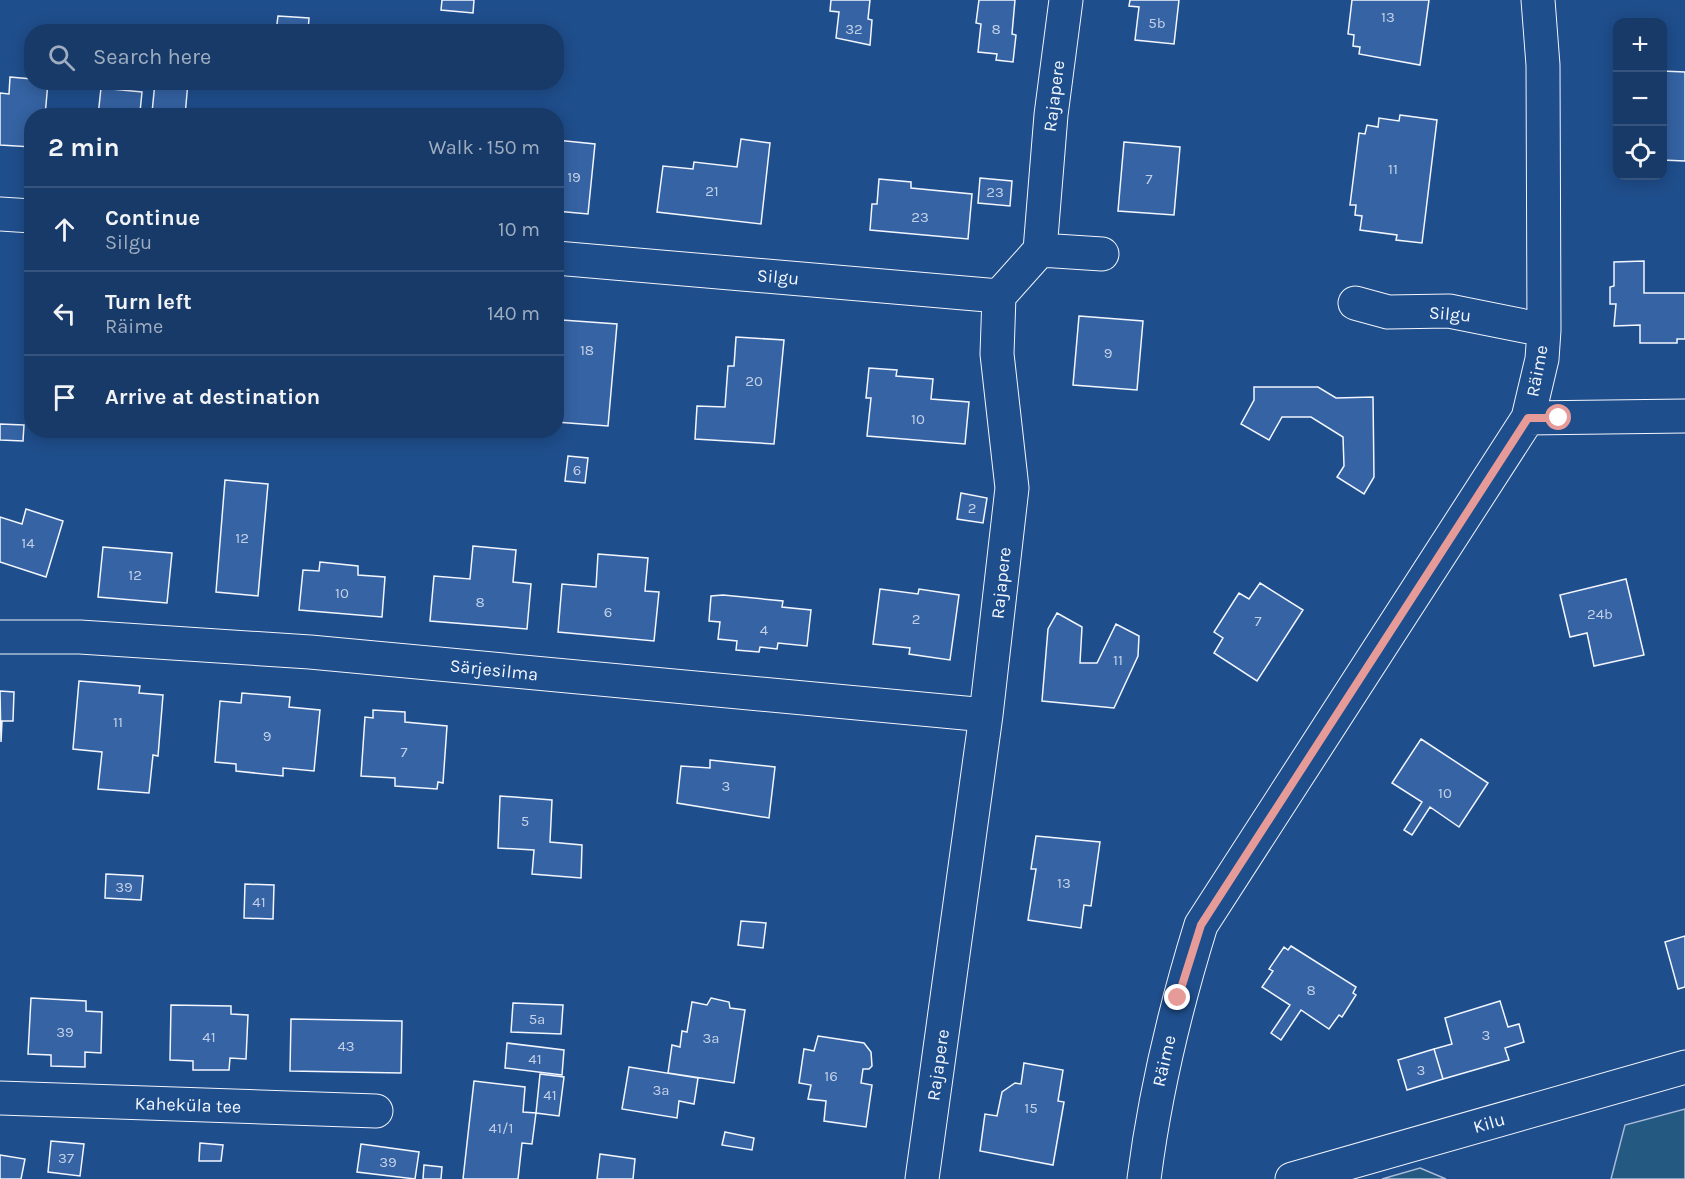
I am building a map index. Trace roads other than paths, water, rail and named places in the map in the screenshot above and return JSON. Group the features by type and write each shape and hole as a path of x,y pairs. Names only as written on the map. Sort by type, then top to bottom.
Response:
{"street":[{"name":"Rajapere","path":"1040,250 1051,115 1066,0"},
{"name":"Räime","path":"1144,1179 1152,1117 1178,998 1201,925 1528,418 1542,359 1544,330 1543,65 1538,0"},
{"path":"0,214 24,216"},
{"path":"999,296 1040,250 1101,254"},
{"name":"Silgu","path":"564,259 999,296"},
{"name":"Rajapere","path":"922,1179 986,715 1012,488 997,354 999,296"},
{"name":"Silgu","path":"1355,303 1388,312 1449,311 1544,330"},
{"path":"1528,418 1685,416"},
{"name":"Särjesilma","path":"0,637 80,637 310,652 986,715"},
{"name":"Kilu","path":"1292,1179 1685,1067"},
{"name":"Kaheküla tee","path":"0,1098 376,1111"}]}
